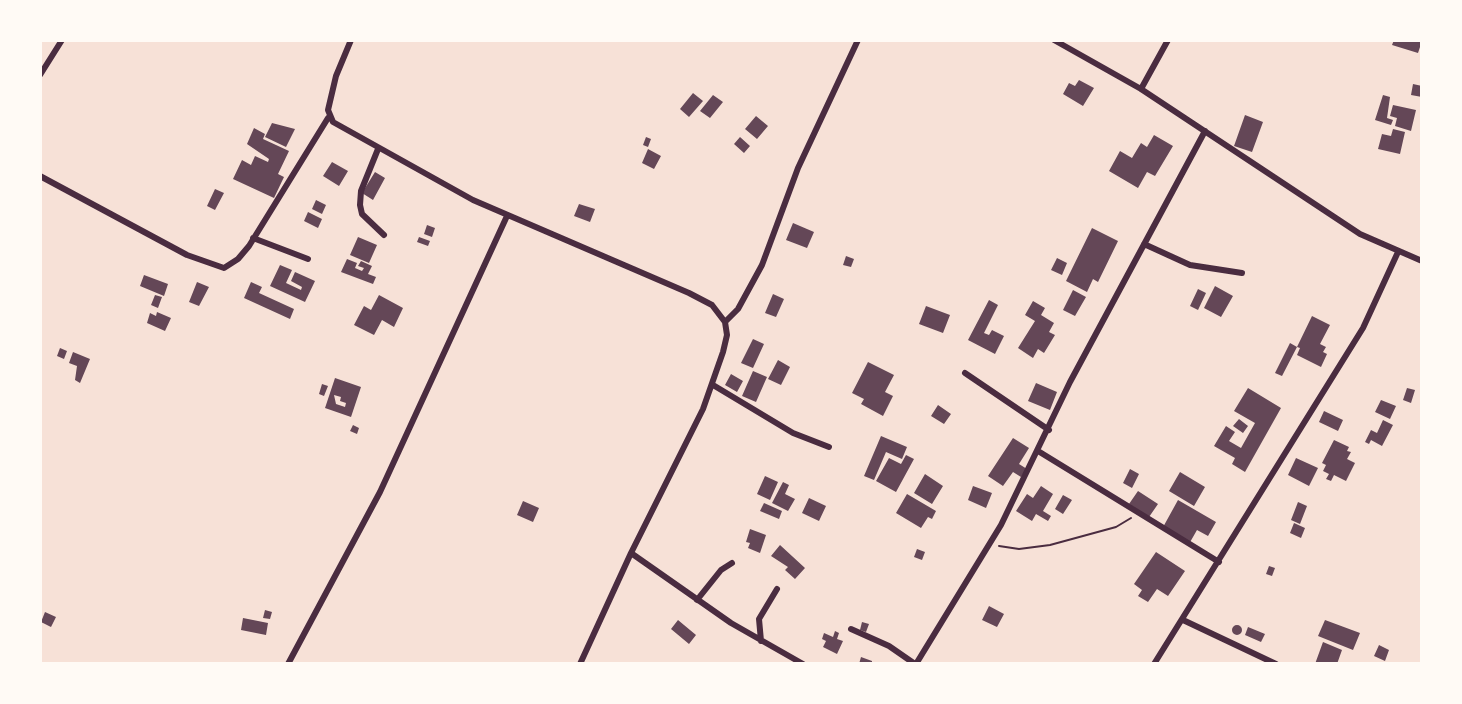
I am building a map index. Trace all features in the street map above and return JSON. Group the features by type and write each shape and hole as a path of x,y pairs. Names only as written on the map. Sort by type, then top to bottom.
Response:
{"street":[{"path":"40,75 62,40"},
{"path":"40,176 213,266 230,266 253,237 328,118 336,76 351,40"},
{"path":"725,322 738,309 762,265 798,168 858,40"},
{"path":"1054,40 1141,89 1360,234 1422,261"},
{"path":"1141,89 1168,40"},
{"path":"328,118 378,149 507,216 689,293 712,305 725,322 727,335 713,384 580,664"},
{"path":"851,629 889,646 915,664 990,545 1049,430 1070,382 1205,131"},
{"path":"378,149 361,191 360,205 362,214 384,234"},
{"path":"288,664 380,492 507,216"},
{"path":"253,237 308,259"},
{"path":"1144,244 1190,265 1242,273"},
{"path":"1154,664 1363,328 1398,252"},
{"path":"965,373 1049,430"},
{"path":"713,384 793,433 829,447"},
{"path":"1038,451 1219,562"},
{"path":"631,553 697,600 803,664"},
{"path":"697,600 721,570 732,563"},
{"path":"762,641 759,619 777,589"},
{"path":"1183,620 1276,664"}],"path":[{"path":"990,545 1019,549 1042,547 1116,527 1138,514"}],"building":[{"path":"1394,40 1422,41 1418,53 1392,45"},
{"path":"1079,80 1094,88 1083,106 1063,94 1069,83 1075,86"},
{"path":"1413,84 1422,86 1422,97 1411,95"},
{"path":"693,93 703,101 689,117 680,109"},
{"path":"713,95 723,102 710,118 700,111"},
{"path":"1383,95 1390,97 1387,118 1393,120 1391,125 1375,120"},
{"path":"1393,105 1416,110 1411,131 1395,126 1397,118 1390,116"},
{"path":"1245,115 1263,122 1252,152 1234,146"},
{"path":"756,116 768,126 757,139 745,129"},
{"path":"272,123 295,129 286,147 265,137"},
{"path":"254,128 265,134 263,139 289,151 278,174 284,177 274,198 233,179 242,160 251,165 255,156 268,162 269,159 247,144"},
{"path":"1393,129 1405,132 1400,154 1378,149 1382,134 1391,136"},
{"path":"1154,135 1173,146 1155,176 1147,172 1138,188 1109,171 1120,151 1132,158 1141,143 1147,147"},
{"path":"646,137 651,139 648,147 643,145"},
{"path":"740,137 750,146 744,153 734,144"},
{"path":"648,149 661,156 654,169 642,163"},
{"path":"332,162 348,171 339,186 323,176"},
{"path":"375,172 385,178 373,200 362,193"},
{"path":"215,189 224,193 215,210 207,206"},
{"path":"316,200 326,205 322,214 312,209"},
{"path":"579,204 595,209 590,222 574,216"},
{"path":"308,212 322,219 318,228 304,221"},
{"path":"793,223 814,232 807,248 786,240"},
{"path":"427,225 435,228 432,237 424,234"},
{"path":"1092,228 1118,241 1098,282 1093,279 1087,292 1066,281"},
{"path":"358,237 377,245 369,263 350,255"},
{"path":"419,237 430,241 428,246 417,242"},
{"path":"846,256 854,259 851,267 843,265"},
{"path":"1057,258 1067,263 1062,275 1051,270"},
{"path":"347,259 357,263 355,268 362,271 364,268 358,266 361,261 372,266 368,274 376,277 373,284 341,272"},
{"path":"280,265 292,270 286,283 301,290 302,287 291,281 295,272 315,281 305,302 270,286"},
{"path":"144,275 168,284 164,296 140,286"},
{"path":"197,282 209,287 199,306 189,302"},
{"path":"251,282 262,287 259,293 294,309 290,319 244,298"},
{"path":"1215,286 1233,296 1221,317 1204,308"},
{"path":"1198,289 1206,293 1198,310 1190,306"},
{"path":"1073,290 1086,297 1075,316 1063,310"},
{"path":"773,294 784,299 776,317 765,313"},
{"path":"155,295 162,297 158,308 151,305"},
{"path":"379,295 403,308 394,327 382,320 374,335 354,325 364,306 371,310"},
{"path":"989,300 998,305 984,333 989,335 992,330 1004,336 995,354 968,340"},
{"path":"1033,301 1045,308 1041,315 1054,323 1049,332 1055,335 1044,353 1038,349 1033,358 1018,348 1035,321 1025,315"},
{"path":"926,306 950,315 943,333 919,324"},
{"path":"157,312 171,318 165,331 147,323 150,313 156,316"},
{"path":"1312,316 1330,325 1320,344 1326,347 1323,352 1327,354 1321,367 1297,355 1300,348 1297,347"},
{"path":"753,339 764,344 753,368 741,363"},
{"path":"1290,343 1297,347 1282,376 1275,373"},
{"path":"60,348 67,351 64,359 57,356"},
{"path":"73,352 90,359 80,383 75,380 77,366 69,363"},
{"path":"778,360 790,367 781,385 768,379"},
{"path":"868,362 894,375 885,392 893,396 883,416 861,404 864,399 852,393"},
{"path":"753,371 767,377 756,402 742,396"},
{"path":"731,374 743,381 737,392 725,385"},
{"path":"335,378 361,387 351,417 325,408","holes":["334,395 341,397 340,401 346,403 345,407 336,404"]},
{"path":"1036,383 1057,392 1050,410 1028,401"},
{"path":"322,384 328,386 324,396 319,394"},
{"path":"1248,388 1281,408 1245,472 1232,464 1235,458 1214,446 1226,426 1235,432 1229,441 1241,448 1255,423 1234,411"},
{"path":"1407,388 1415,390 1411,403 1403,400"},
{"path":"1381,400 1396,406 1390,419 1375,412"},
{"path":"938,405 951,414 944,424 931,416"},
{"path":"1324,411 1343,420 1338,431 1319,422"},
{"path":"1239,419 1248,426 1243,433 1233,426"},
{"path":"1383,420 1393,425 1382,446 1371,440 1369,444 1365,442 1371,430 1377,433"},
{"path":"353,425 359,428 357,434 350,431"},
{"path":"881,436 907,447 902,459 886,452 874,480 864,476"},
{"path":"1013,438 1029,448 1019,464 1027,469 1021,477 1013,472 1003,486 988,476"},
{"path":"1334,440 1349,447 1347,451 1351,452 1347,459 1355,463 1346,481 1334,475 1331,481 1326,479 1329,474 1323,471 1326,465 1322,463"},
{"path":"906,455 914,459 896,492 876,481 889,458 901,464"},
{"path":"1296,458 1318,468 1309,486 1288,475"},
{"path":"1130,469 1139,474 1132,488 1123,483"},
{"path":"1180,472 1205,487 1194,506 1169,491"},
{"path":"925,474 943,486 932,504 914,493"},
{"path":"765,476 778,482 770,500 757,494"},
{"path":"783,482 789,485 785,494 795,499 788,511 772,503"},
{"path":"973,486 992,493 986,508 968,500"},
{"path":"1041,486 1053,494 1043,511 1051,516 1048,521 1036,514 1032,521 1016,511 1027,494 1033,498"},
{"path":"1138,491 1158,504 1149,517 1129,504"},
{"path":"907,494 936,511 932,519 928,517 921,528 896,513"},
{"path":"1063,495 1072,500 1063,514 1055,509"},
{"path":"809,498 826,506 819,521 802,513"},
{"path":"1178,500 1216,522 1208,536 1197,530 1189,544 1162,529"},
{"path":"523,501 539,508 533,522 517,515"},
{"path":"1298,502 1307,506 1300,524 1291,520"},
{"path":"764,503 782,511 779,519 760,511"},
{"path":"1294,523 1305,528 1301,538 1290,533"},
{"path":"750,529 766,535 760,553 748,548 750,543 746,542"},
{"path":"780,545 805,568 795,579 785,570 788,567 771,556"},
{"path":"917,549 925,552 922,560 914,557"},
{"path":"1156,552 1185,571 1168,596 1157,589 1148,602 1138,596 1142,590 1134,584"},
{"path":"1269,566 1275,568 1272,576 1266,574"},
{"path":"989,606 1004,614 997,627 982,620"},
{"path":"265,610 272,612 270,619 263,618"},
{"path":"45,612 56,617 51,627 41,622"},
{"path":"243,618 268,623 266,635 241,630"},
{"path":"678,620 696,635 689,644 671,629"},
{"path":"1325,620 1360,633 1353,650 1318,636"},
{"path":"862,622 869,624 866,632 860,630"},
{"path":"1237,625 1242,630 1237,635 1232,630"},
{"path":"1248,627 1265,634 1261,642 1245,635"},
{"path":"835,631 839,633 837,639 843,641 837,654 823,647 826,641 822,639 824,633 833,637"},
{"path":"1323,642 1342,650 1337,664 1315,664"},
{"path":"1379,645 1389,650 1385,661 1374,656"},
{"path":"861,657 872,661 872,664 859,664"}]}
